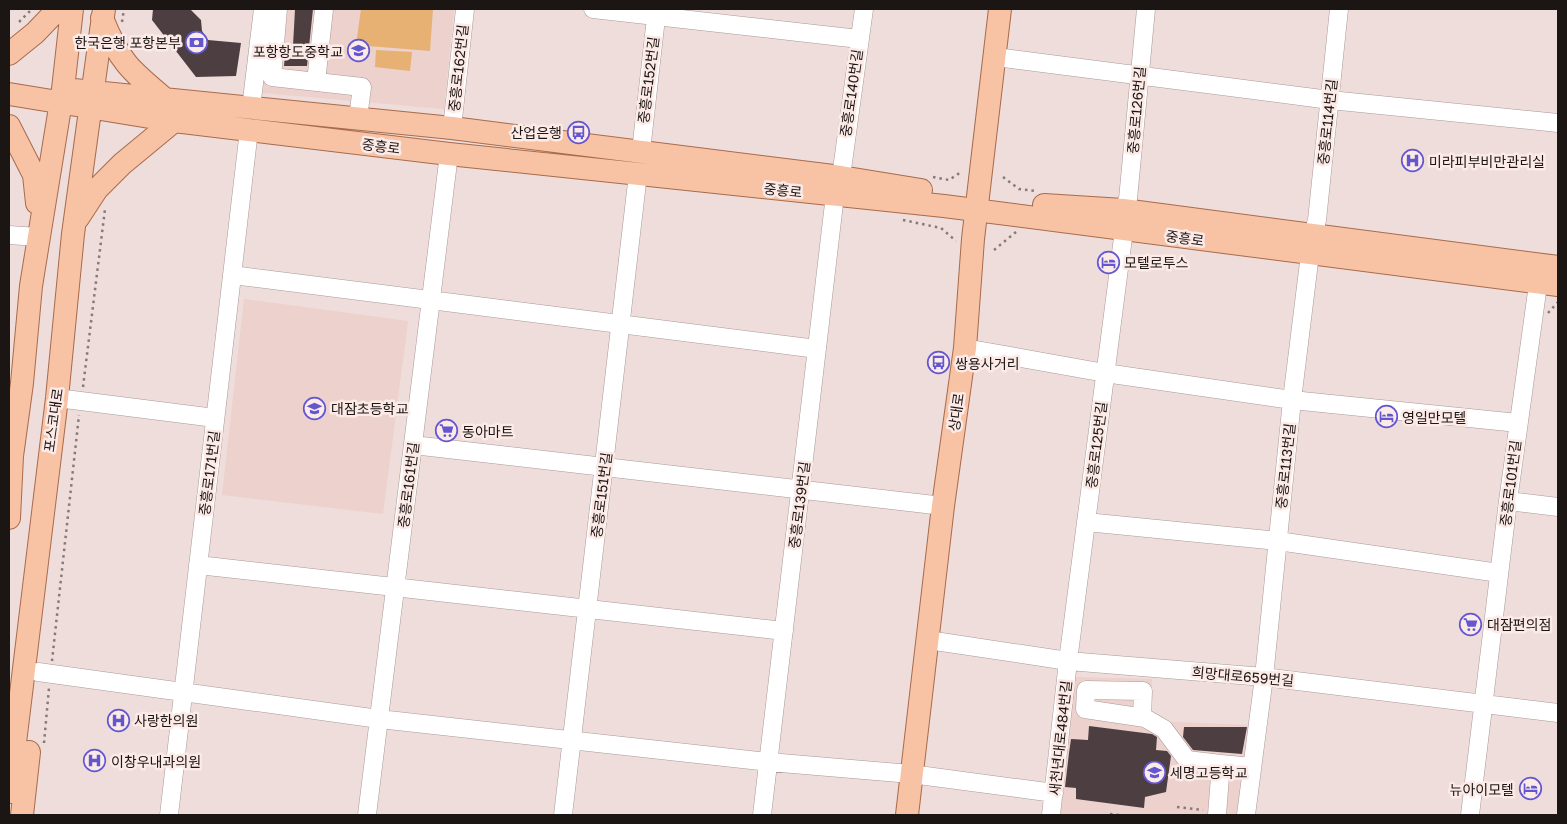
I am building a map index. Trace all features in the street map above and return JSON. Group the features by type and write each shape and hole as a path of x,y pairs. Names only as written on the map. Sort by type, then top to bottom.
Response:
{"main road":[{"path":"9,54 35,33 58,9"},
{"path":"9,518 15,382 61,96 72,9"},
{"name":"상대로","path":"907,815 965,348 978,204 1000,9"},
{"path":"103,14 112,44 129,69 165,99"},
{"name":"포스코대로","path":"9,792 57,398 75,223 103,14"},
{"name":"중흥로","path":"9,81 61,96"},
{"name":"중흥로","path":"9,94 91,99 165,99 250,119 449,154 638,174 838,186"},
{"name":"중흥로","path":"91,99 174,121 358,118 452,128 641,151 838,186 978,204 1028,204 1124,220 1549,274"},
{"path":"75,223 97,189 127,159 174,121"},
{"path":"9,126 34,175 38,232"},
{"path":"44,198 56,177 67,178 79,194"},
{"path":"22,815 44,673 43,505"}],"street":[{"name":"중흥로171번길","path":"169,815 263,9"},
{"path":"278,9 272,77 362,87 358,118"},
{"path":"316,82 324,9"},
{"name":"중흥로162번길","path":"452,128 465,9"},
{"path":"593,9 657,12 859,40"},
{"name":"중흥로140번길","path":"838,186 864,9"},
{"name":"중흥로126번길","path":"1124,220 1128,200 1138,75 1146,9"},
{"name":"중흥로114번길","path":"1312,244 1317,220 1339,9"},
{"name":"중흥로152번길","path":"641,151 657,12"},
{"path":"996,57 1330,100 1558,123"},
{"name":"중흥로161번길","path":"367,815 449,154"},
{"name":"중흥로151번길","path":"563,815 638,174"},
{"name":"중흥로139번길","path":"762,815 838,186"},
{"name":"중흥로125번길","path":"1068,661 1124,220"},
{"path":"9,234 38,232"},
{"name":"중흥로113번길","path":"1246,815 1264,677 1292,400 1312,244"},
{"name":"중흥로101번길","path":"1470,815 1518,423 1549,274"},
{"path":"232,275 431,299 620,326 817,349"},
{"path":"965,348 1105,373 1292,400 1518,423"},
{"path":"57,398 215,418"},
{"path":"413,445 801,488 944,506"},
{"path":"1508,501 1558,507"},
{"path":"1086,522 1278,541 1499,573"},
{"path":"198,565 784,631"},
{"name":"희망대로659번길","path":"928,640 1068,661 1264,677 1485,702 1558,713"},
{"name":"새천년대로484번길","path":"1051,815 1068,661"},
{"path":"1120,690 1122,666"},
{"path":"44,673 379,719 768,762 911,774 1054,794"},
{"path":"1142,717 1143,691 1086,690 1085,709 1142,717 1164,729 1187,760 1252,767"},
{"path":"1217,813 1221,764"}],"path":[{"path":"18,24 32,9"},
{"path":"43,751 44,673 81,401 103,215 106,208"},
{"path":"1547,314 1558,302"},
{"path":"1177,807 1217,813"},
{"path":"1110,814 1119,815"}],"shaded area":[{"name":"포항항도중학교","path":"272,9 454,9 444,109 263,93"},
{"path":"361,9 433,9 430,51 356,45"},
{"path":"376,50 412,52 410,71 375,67"},
{"name":"대잠초등학교","path":"244,299 408,321 383,514 222,495"},
{"name":"세명고등학교","path":"1076,677 1152,679 1150,721 1251,725 1239,815 1057,815"}],"building":[{"name":"한국은행 포항본부","path":"153,9 190,9 201,20 202,31 208,40 241,43 236,76 196,77 152,20"},
{"path":"295,9 313,9 307,66 284,66 286,45 293,46"},
{"path":"1089,726 1152,734 1157,737 1156,750 1167,751 1171,756 1166,792 1145,797 1144,808 1076,799 1076,788 1065,787 1071,739 1088,740"},
{"path":"1184,727 1247,727 1242,754 1193,750 1183,737"}],"place":[{"name":"한국은행 포항본부","path":"197,42"},
{"name":"포항항도중학교","path":"359,51"},
{"name":"산업은행","path":"578,132"},
{"name":"미라피부비만관리실","path":"1413,161"},
{"name":"모텔로투스","path":"1108,262"},
{"name":"쌍용사거리","path":"939,363"},
{"name":"대잠초등학교","path":"315,408"},
{"name":"영일만모텔","path":"1386,417"},
{"name":"동아마트","path":"446,431"},
{"name":"대잠편의점","path":"1471,624"},
{"name":"사랑한의원","path":"118,720"},
{"name":"이창우내과의원","path":"95,761"},
{"name":"세명고등학교","path":"1154,772"},
{"name":"뉴아이모텔","path":"1530,789"}]}
